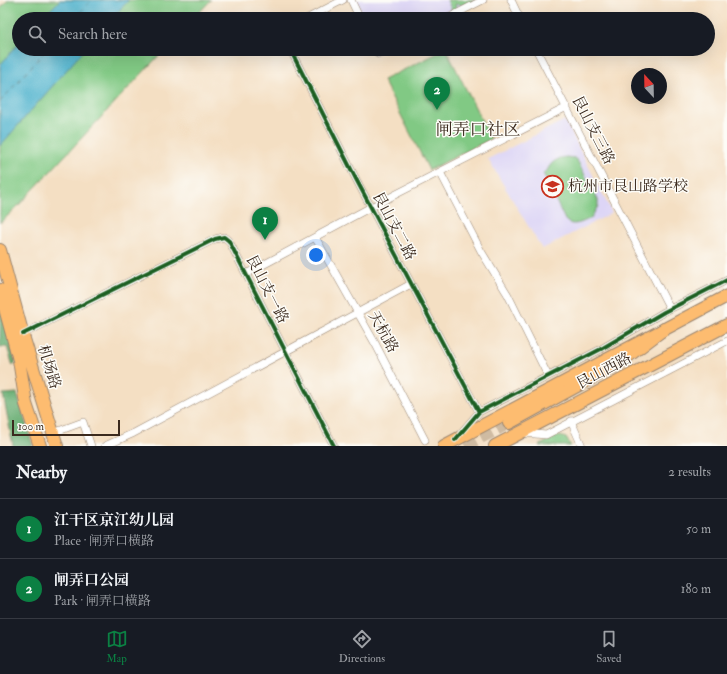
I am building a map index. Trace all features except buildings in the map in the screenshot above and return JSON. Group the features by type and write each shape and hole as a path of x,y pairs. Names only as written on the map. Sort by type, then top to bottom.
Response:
{"main road":[{"name":"机场路","path":"0,250 48,429 57,446"},
{"name":"机场路","path":"0,290 19,360 26,404 40,446"},
{"name":"艮山西路","path":"444,446 727,296"},
{"name":"艮山西路","path":"495,446 727,325"},
{"path":"509,422 619,363 664,329"},
{"path":"19,360 48,429 49,446"}],"street":[{"path":"320,12 343,0"},
{"path":"351,0 357,12"},
{"path":"460,12 483,0"},
{"path":"510,0 516,12"},
{"name":"艮山支二路","path":"294,56 479,412"},
{"name":"艮山支三路","path":"540,56 670,309"},
{"path":"246,274 371,207 567,107"},
{"path":"440,172 481,251 508,295 548,376"},
{"name":"天杭路","path":"315,237 376,345 425,440"},
{"name":"艮山支一路","path":"23,337 215,239 224,238 229,241 334,446"},
{"path":"455,440 479,412 601,349 670,309 727,280"},
{"path":"105,446 411,284"},
{"path":"521,432 546,435 727,341"},
{"path":"571,421 582,446"},
{"path":"48,429 83,422 91,446"}],"shaded area":[{"path":"354,0 478,0 455,12 360,12"},
{"name":"杭州市艮山路学校","path":"565,120 612,213 542,249 488,159"}],"green space":[{"path":"8,0 211,0 200,12 12,12 12,56 158,56 17,207 0,223 0,9"},
{"path":"447,0 476,0 462,5 455,4 457,10 453,12"},
{"path":"432,56 450,56 491,139 429,170 383,80"},
{"path":"566,157 575,158 577,160 598,200 598,206 591,218 578,224 571,224 565,220 543,173 547,171 554,161"},
{"path":"0,302 16,362 13,366 7,347 0,347"},
{"path":"17,393 33,446 13,446 3,394"},
{"path":"560,436 566,438 571,446 539,446 555,437"}],"water":[{"path":"60,0 129,0 118,12 48,12"},
{"path":"12,51 12,56 79,56 0,146 0,65"}],"ferry route":[{"path":"81,12 92,0"},
{"path":"0,102 41,56"}],"tunnel":[{"path":"465,446 509,423"}],"cycle path":[{"path":"294,56 356,179 479,412"},
{"path":"23,334 215,239 224,237 229,241 334,446"},
{"path":"455,440 479,412 601,349 664,312 727,280"}],"place":[{"name":"闸弄口公园","path":"437,110"},
{"name":"杭州市艮山路学校","path":"552,186"},
{"name":"江干区京江幼儿园","path":"265,240"}],"district":[{"name":"闸弄口社区","path":"478,129"}]}
